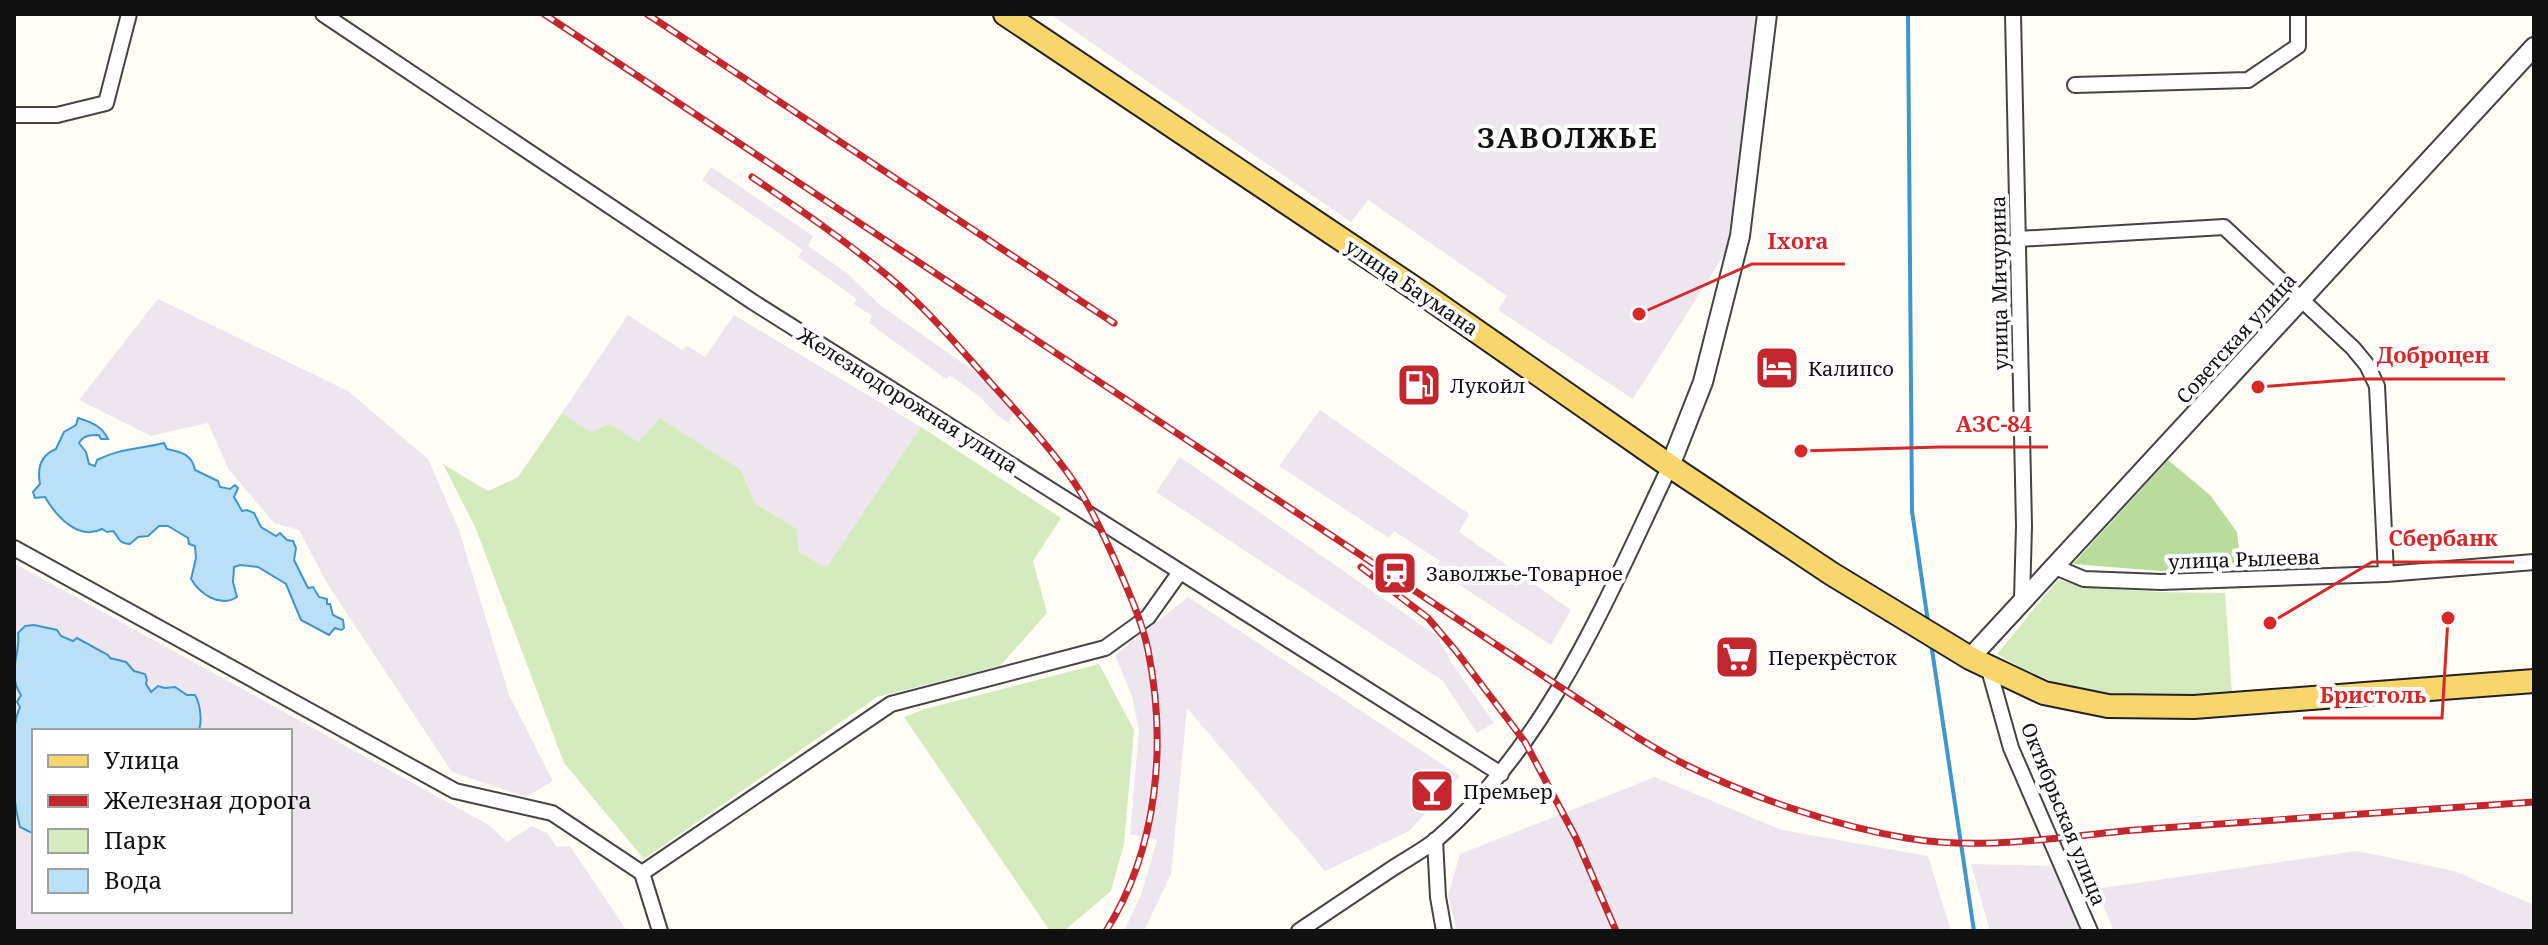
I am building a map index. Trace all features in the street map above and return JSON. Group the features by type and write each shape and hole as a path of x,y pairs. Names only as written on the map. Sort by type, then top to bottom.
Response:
{"main road":[{"name":"улица Баумана","path":"1005,14 1426,296 1670,466 1816,563 1979,662 2044,693 2108,706 2194,707 2534,681"}],"street":[{"path":"14,115 57,115 106,103 129,14"},
{"name":"Железнодорожная улица","path":"323,14 753,302 1501,774"},
{"path":"1299,931 1435,840 1501,774 1564,679 1616,580 1670,466 1703,382 1740,236 1767,14"},
{"name":"улица Мичурина","path":"2013,14 2024,526 2022,599"},
{"path":"2075,85 2248,80 2298,46 2298,14"},
{"name":"Советская улица","path":"1979,662 2022,599 2534,47"},
{"path":"2018,239 2224,227 2353,348 2367,365 2377,386 2386,574"},
{"path":"14,548 455,791 552,813 642,873 660,931"},
{"name":"улица Рылеева","path":"2053,566 2084,579 2161,582 2386,574 2534,562"},
{"path":"642,873 891,704 1105,648 1148,617 1180,572"},
{"name":"Октябрьская улица","path":"1979,662 2011,748 2090,931"},
{"path":"1435,840 1438,897 1444,931"}],"shaded area":[{"path":"1050,14 1756,14 1727,250 1633,399 1498,310 1507,296 1368,200 1351,222"},
{"path":"711,167 813,236 808,246 847,273 880,305 988,381 1016,411 1008,422 950,375 946,379 869,323 872,316 854,304 857,299 798,257 803,250 702,180"},
{"path":"158,299 348,391 428,459 459,530 509,695 553,781 526,797 452,772 328,585 299,530 274,523 229,470 208,423 151,436 79,400"},
{"path":"628,315 682,350 687,346 705,357 734,315 921,427 826,569 799,552 797,529 755,503 741,470 660,418 638,442 591,432 562,413"},
{"path":"1320,410 1469,514 1459,532 1571,610 1551,645 1435,569 1440,561 1394,531 1389,538 1279,466"},
{"path":"1180,457 1437,636 1451,662 1494,723 1477,733 1443,681 1156,492"},
{"path":"14,563 489,825 507,842 532,826 547,833 557,847 570,846 627,931 14,931"},
{"path":"1188,597 1460,776 1409,831 1325,871 1187,708 1171,874 1144,931 1124,931 1141,895 1157,840 1130,834 1139,731 1132,696 1115,655"},
{"path":"1655,777 1782,830 1928,856 1951,931 1457,931 1448,896 1460,854"},
{"path":"2357,851 2454,871 2534,905 2534,931 2114,931 2096,889"},
{"path":"1971,864 2053,866 2084,931 1990,931"}],"green space":[{"path":"562,413 591,432 610,424 638,442 660,418 741,470 755,503 797,529 799,552 826,568 921,427 1061,518 1033,561 1047,613 1000,666 877,697 644,859 564,763 476,529 443,464 488,491 518,477"},
{"path":"2168,460 2210,495 2237,532 2241,568 2161,571 2073,564"},
{"path":"2058,580 2120,590 2225,593 2232,693 2154,697 2096,693 2046,679 1997,654"},
{"path":"1099,664 1134,730 1124,844 1111,891 1064,931 1050,931 904,717"}],"water":[{"path":"78,418 96,425 108,439 93,435 81,440 79,443 86,452 89,464 95,466 97,460 114,453 164,443 167,449 189,457 195,470 218,481 220,487 230,489 235,485 238,488 234,497 242,511 254,513 261,527 293,541 296,548 294,560 308,588 313,587 319,597 327,599 333,615 343,620 344,628 335,628 329,635 301,620 286,584 258,567 234,567 233,582 237,597 224,601 211,598 191,579 196,558 195,546 168,526 159,526 148,536 138,537 130,544 121,541 113,531 85,532 69,525 45,497 35,498 33,492 40,484 39,473 44,458 56,449 64,432 76,425"},
{"path":"25,626 57,630 61,636 73,641 77,638 110,658 126,662 134,671 145,674 151,692 158,686 175,687 187,695 195,695 201,718 199,729 32,729 32,833 20,827 12,766 14,733 20,707 17,702 21,695 14,671 18,633"}],"waterway":[{"path":"1908,14 1912,511 1928,622"},
{"path":"1931,643 1974,931"}],"railway":[{"path":"544,14 1623,728 1688,766 1740,789 1795,810 1852,826 1906,838 1967,843 2534,802"},
{"path":"647,14 1114,323"},
{"path":"752,177 856,251 929,314 1063,466 1085,499 1107,543 1135,607 1148,650 1157,722 1157,759 1154,795 1137,866 1124,899 1106,931"},
{"path":"1361,567 1428,618 1525,742 1576,838 1616,931"}],"place":[{"name":"Ixora","path":"1639,314"},
{"name":"Калипсо","path":"1777,368"},
{"name":"Лукойл","path":"1419,385"},
{"name":"Доброцен","path":"2258,387"},
{"name":"АЗС-84","path":"1801,451"},
{"name":"Заволжье-Товарное","path":"1395,573"},
{"name":"Бристоль","path":"2448,618"},
{"name":"Сбербанк","path":"2270,623"},
{"name":"Перекрёсток","path":"1737,657"},
{"name":"Премьер","path":"1432,791"}],"district":[{"name":"ЗАВОЛЖЬЕ","path":"1568,137"}]}
